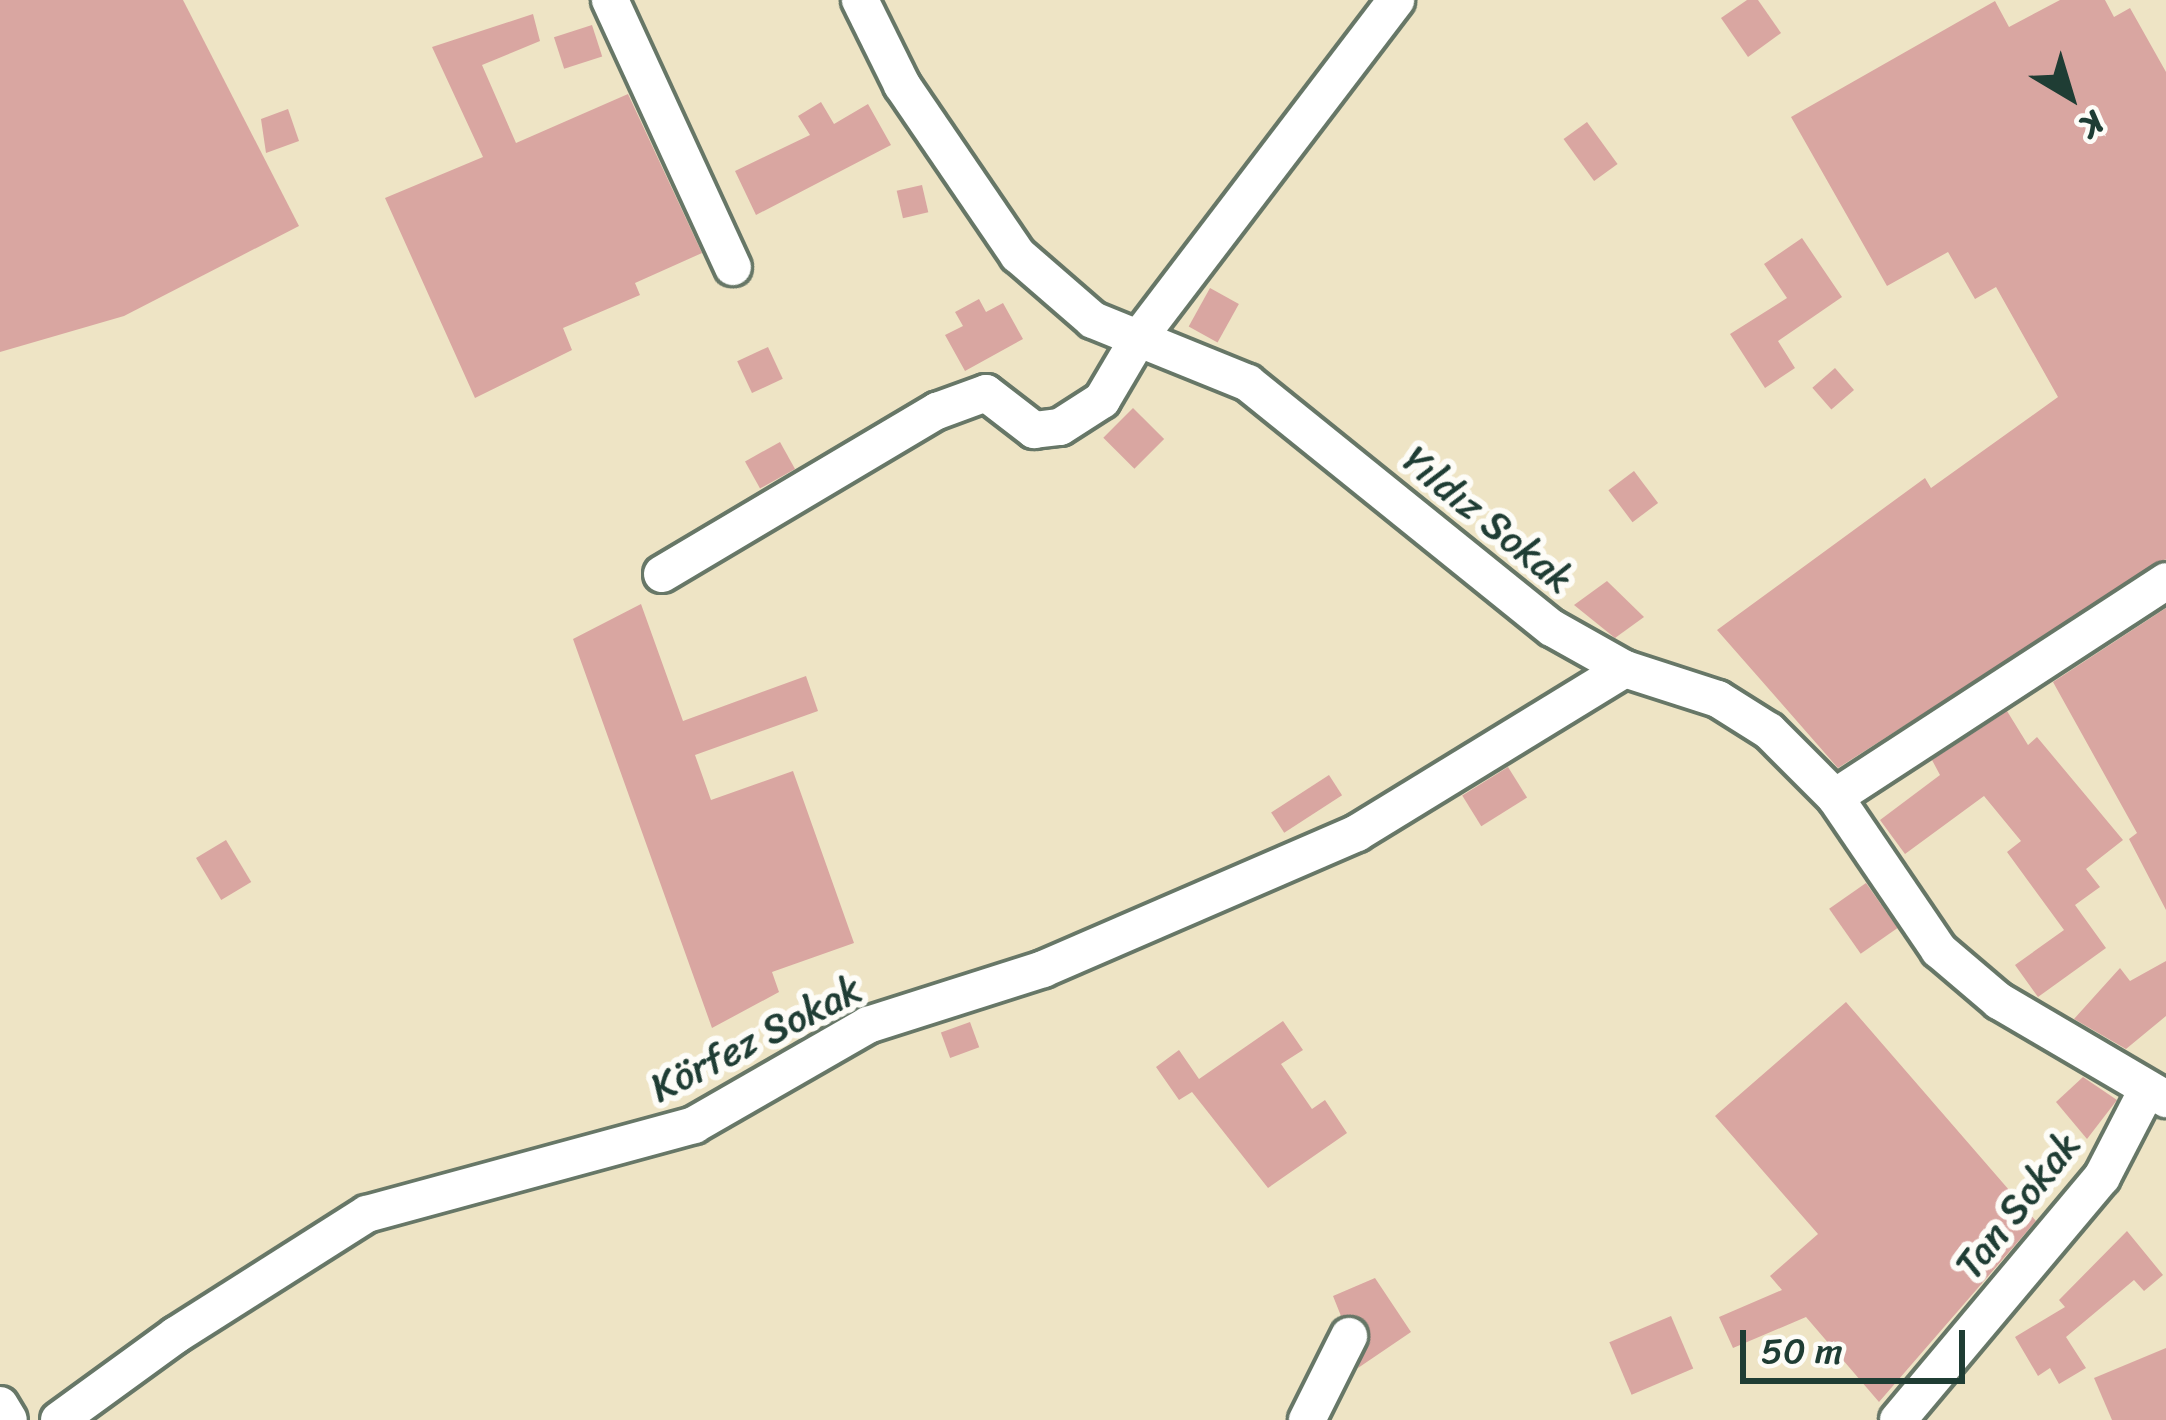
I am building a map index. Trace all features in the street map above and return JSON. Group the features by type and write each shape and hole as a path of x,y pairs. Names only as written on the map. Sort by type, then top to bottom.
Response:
{"street":[{"path":"610,0 733,267"},
{"name":"Yıldız Sokak","path":"860,0 902,86 1018,255 1093,320 1248,383 1336,448 1491,586 1625,669 1718,700 1769,731 1835,797 1939,950 2000,1001 2157,1095"},
{"path":"662,574 937,411 986,393 1034,430 1060,427 1102,400 1138,339 1396,0"},
{"path":"1835,797 2166,580"},
{"name":"Körfez Sokak","path":"59,1420 367,1214 694,1125 868,1025 1042,969 1357,833 1625,669"},
{"name":"Tan Sokak","path":"1898,1420 2102,1177 2157,1095"},
{"path":"1307,1420 1349,1336"},
{"path":"0,1405 8,1420"}],"building":[{"path":"0,0 183,0 299,226 124,316 0,352"},
{"path":"1747,0 1758,0 1781,33 1748,57 1721,18"},
{"path":"2060,0 2105,0 2114,17 2130,8 2166,72 2166,559 1838,768 1717,630 1925,478 1931,488 2058,397 1996,287 1975,299 1948,252 1887,286 1791,117 1995,1 2009,27"},
{"path":"533,14 540,41 482,65 516,143 628,94 702,253 635,283 640,295 563,328 572,350 475,398 385,198 483,157 432,47"},
{"path":"592,25 602,56 564,69 554,37"},
{"path":"821,102 834,124 868,104 891,145 756,215 735,171 810,135 798,116"},
{"path":"288,109 299,141 266,153 261,119"},
{"path":"1587,122 1618,164 1594,181 1564,139"},
{"path":"922,185 928,212 903,218 897,191"},
{"path":"1802,238 1842,297 1778,341 1795,368 1765,388 1730,334 1787,298 1764,264"},
{"path":"1210,288 1239,304 1218,342 1189,326"},
{"path":"979,299 986,312 1003,303 1023,339 965,371 945,335 963,326 955,312"},
{"path":"768,347 783,379 752,393 737,361"},
{"path":"1835,368 1854,390 1831,410 1812,388"},
{"path":"1133,408 1164,439 1134,469 1103,438"},
{"path":"780,442 795,469 760,489 745,461"},
{"path":"1634,471 1658,503 1633,522 1608,490"},
{"path":"1607,581 1644,617 1615,638 1574,605"},
{"path":"641,604 683,721 806,676 818,711 695,755 711,800 793,771 854,943 772,972 779,992 712,1028 573,639"},
{"path":"2166,608 2166,910 2129,839 2137,833 2053,682"},
{"path":"2007,711 2028,745 2037,737 2123,840 2086,869 2100,887 2075,905 2106,948 2038,997 2015,965 2064,930 2007,852 2021,841 1984,796 1905,854 1880,820 1940,775 1932,760"},
{"path":"1508,767 1527,798 1481,826 1462,796"},
{"path":"1329,775 1342,795 1284,833 1271,813"},
{"path":"226,840 251,882 221,900 196,858"},
{"path":"1866,883 1898,928 1861,954 1829,909"},
{"path":"2166,961 2166,1016 2126,1049 2074,1019 2120,968 2130,981"},
{"path":"1846,1002 2036,1221 1879,1402 1806,1317 1733,1348 1719,1317 1782,1290 1770,1276 1818,1234 1715,1116"},
{"path":"1283,1021 1303,1050 1281,1064 1312,1109 1325,1100 1347,1133 1268,1188 1192,1092 1179,1100 1156,1067 1179,1050 1199,1079"},
{"path":"970,1022 979,1047 950,1058 941,1033"},
{"path":"2083,1077 2117,1100 2087,1139 2056,1102"},
{"path":"2127,1231 2163,1275 2144,1291 2134,1280 2066,1337 2086,1368 2059,1384 2050,1368 2038,1376 2015,1337 2065,1307 2059,1300"},
{"path":"1375,1278 1411,1332 1358,1368 1368,1325 1341,1316 1333,1296"},
{"path":"1671,1316 1693,1368 1632,1395 1609,1342"},
{"path":"2166,1348 2166,1420 2112,1420 2094,1378"}]}
